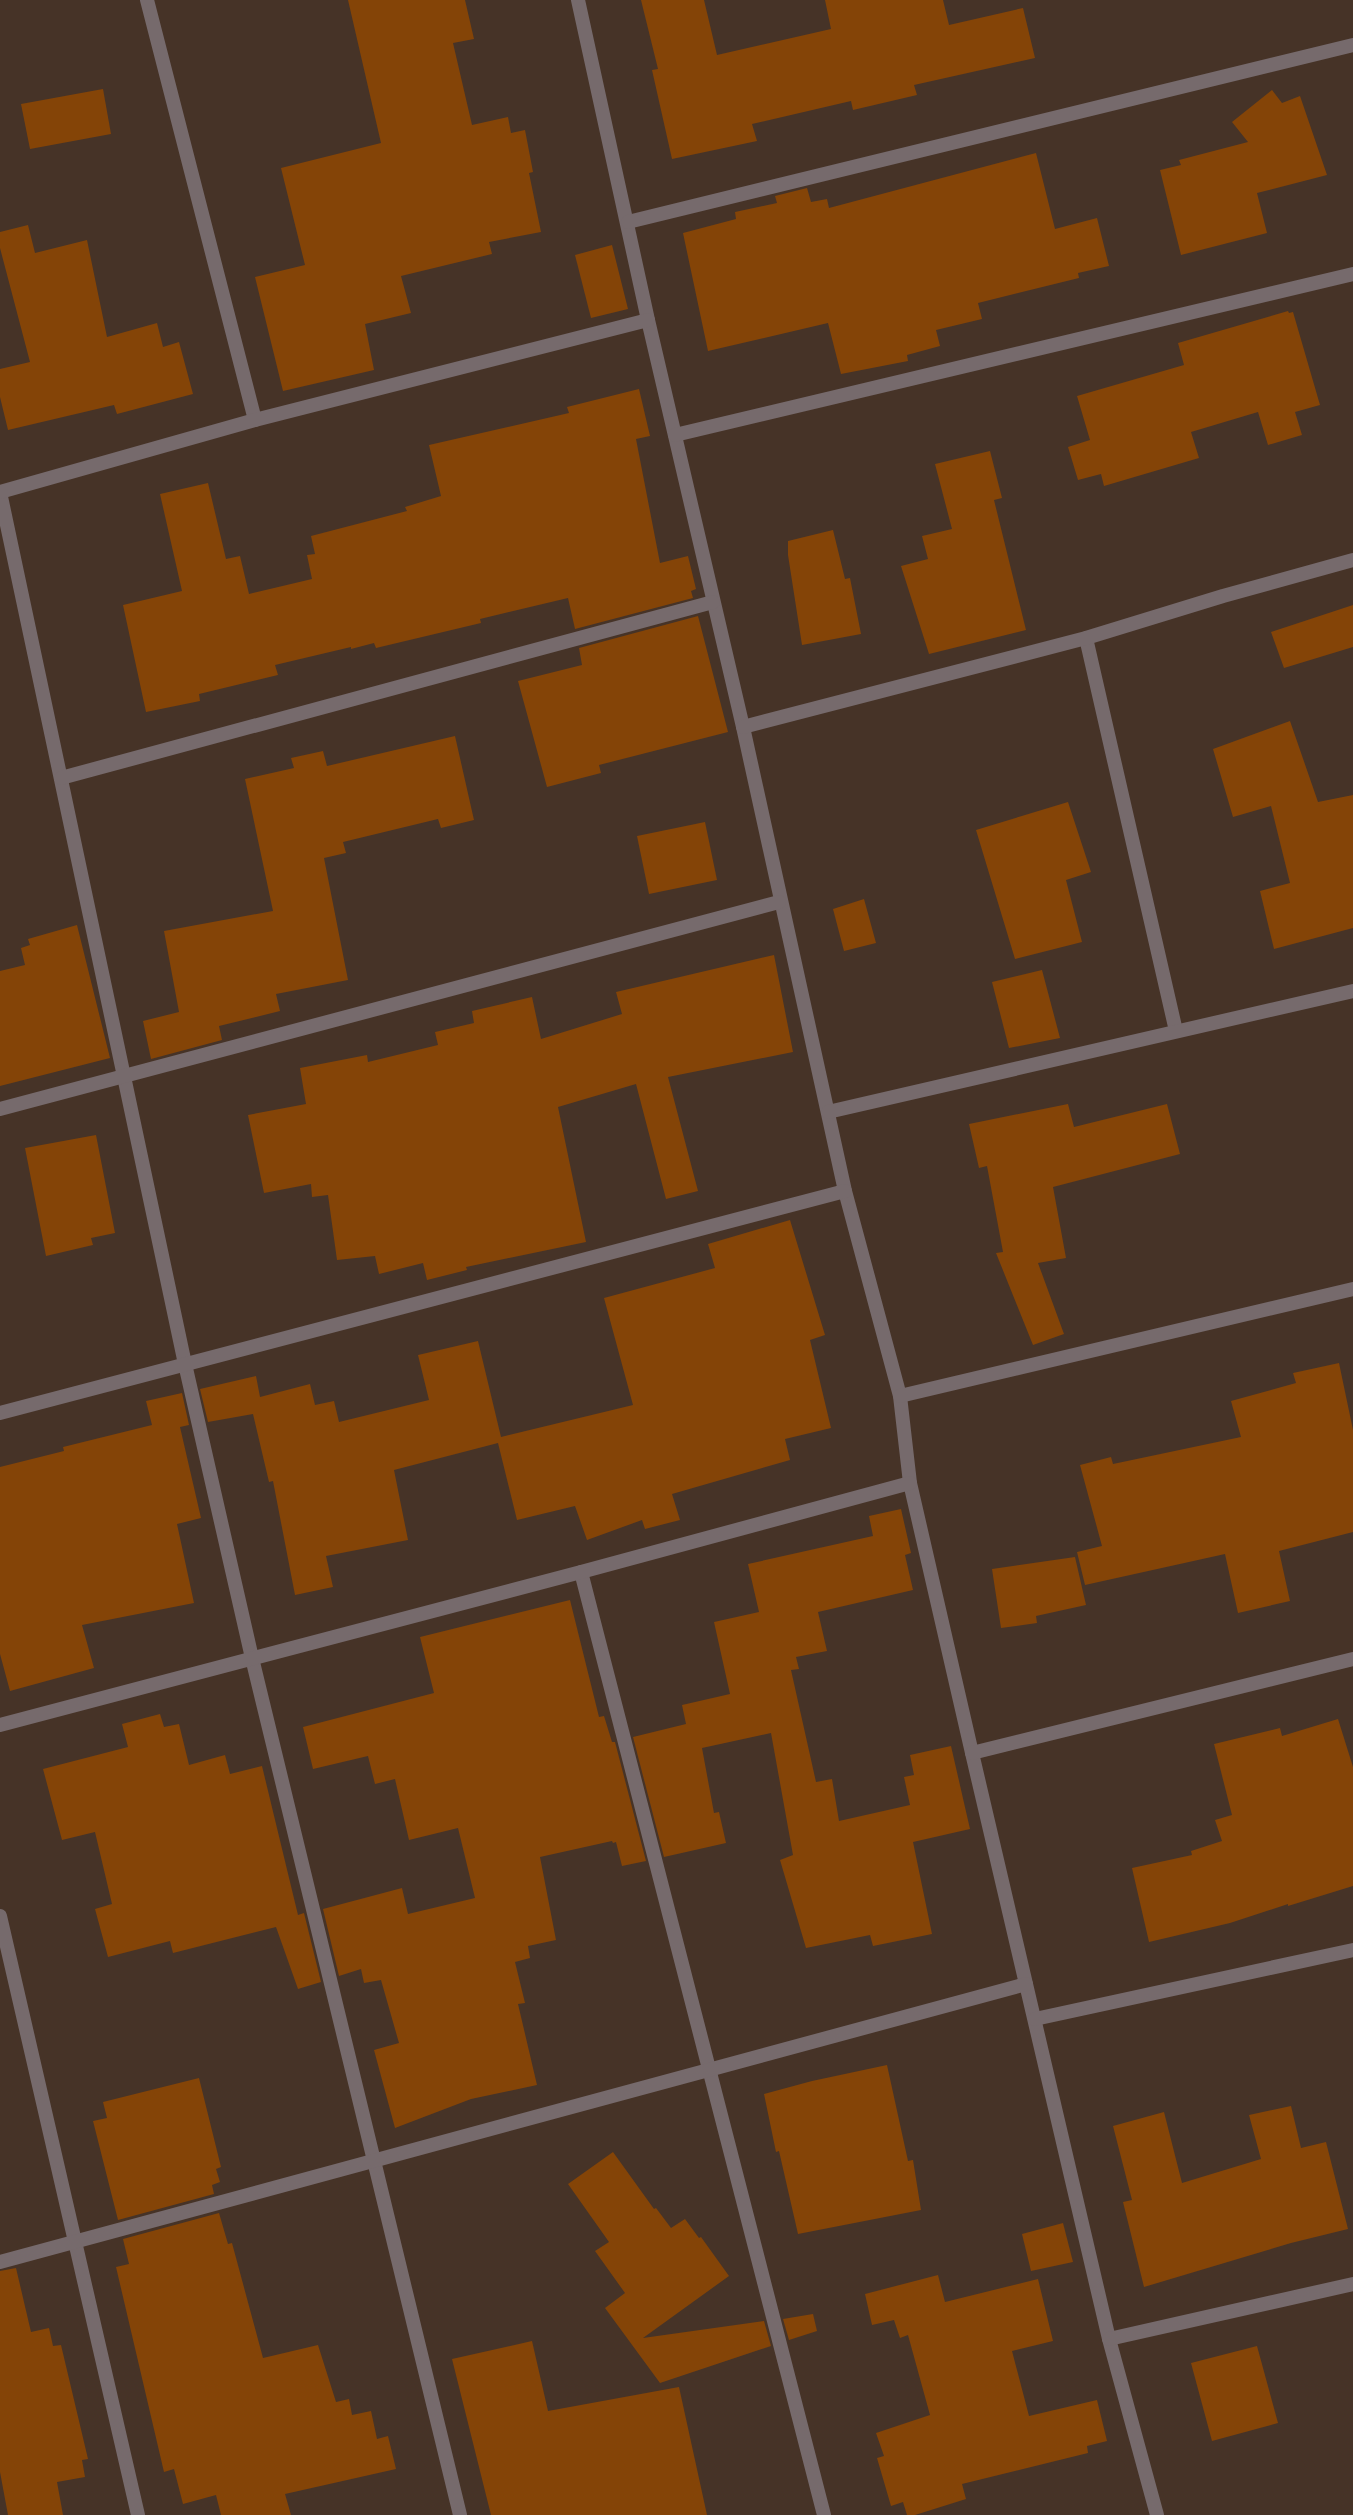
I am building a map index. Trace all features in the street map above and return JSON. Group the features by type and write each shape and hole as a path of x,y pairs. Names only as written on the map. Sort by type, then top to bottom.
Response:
{"street":[{"path":"147,0 256,420"},
{"path":"578,0 845,1191 900,1395 910,1483 972,1753 1110,2339 1157,2515"},
{"path":"628,222 1353,45"},
{"path":"675,435 1353,274"},
{"path":"460,2515 252,1658 185,1364 0,492 256,420 648,320"},
{"path":"743,727 1086,638 1353,560"},
{"path":"61,778 713,602"},
{"path":"1086,638 1176,1031"},
{"path":"0,1110 779,902"},
{"path":"828,1112 1353,991"},
{"path":"0,1413 845,1191"},
{"path":"900,1395 1353,1289"},
{"path":"0,1725 910,1483"},
{"path":"581,1572 824,2515"},
{"path":"972,1753 1353,1659"},
{"path":"0,1916 138,2515"},
{"path":"1035,2019 1353,1950"},
{"path":"0,2262 1026,1984"},
{"path":"1110,2339 1353,2284"}],"building":[{"path":"348,0 465,0 474,39 453,43 472,125 508,117 511,133 525,130 533,172 529,173 541,232 489,242 492,254 401,276 411,313 365,324 374,370 283,391 255,277 305,265 281,168 381,143"},
{"path":"641,0 704,0 717,55 831,29 825,0 943,0 949,25 1023,8 1035,58 914,85 917,95 853,110 851,101 752,124 757,141 672,159 652,70 658,69"},
{"path":"103,89 111,134 30,149 21,104"},
{"path":"1272,90 1282,103 1300,96 1327,175 1257,193 1267,233 1181,255 1160,170 1181,165 1179,160 1248,142 1232,122"},
{"path":"1036,153 1055,229 1097,218 1109,266 1078,273 1079,278 978,303 982,319 936,330 940,346 907,355 908,361 841,374 828,323 708,351 683,233 736,219 735,212 777,203 775,196 807,188 811,202 827,199 829,208"},
{"path":"28,225 35,253 87,240 107,337 157,323 163,347 179,342 193,394 117,414 114,405 8,430 0,397 0,369 30,362 0,248 0,232"},
{"path":"612,245 628,309 591,318 575,255"},
{"path":"1288,311 1293,312 1320,405 1295,412 1302,435 1268,445 1258,412 1191,432 1199,458 1104,486 1101,474 1078,480 1068,447 1090,440 1077,396 1184,365 1178,343"},
{"path":"639,389 650,436 636,439 660,563 688,556 696,589 691,591 693,598 575,629 568,598 480,619 481,623 376,648 374,643 275,665 278,675 199,694 200,701 146,712 123,605 182,591 160,494 208,483 226,559 240,556 249,594 312,579 307,555 315,554 311,536 407,511 405,507 441,496 429,445 569,413 567,407"},
{"path":"990,451 1002,498 994,500 1026,630 929,654 901,566 928,559 922,536 952,529 935,464"},
{"path":"833,530 845,579 850,578 861,634 802,645 788,541"},
{"path":"1353,605 1353,647 1284,668 1271,632"},
{"path":"698,616 728,732 599,765 601,773 547,787 518,681 582,665 579,648"},
{"path":"1290,721 1318,802 1353,795 1353,928 1274,949 1260,891 1290,883 1271,806 1233,817 1213,749"},
{"path":"455,736 474,820 441,828 438,819 343,842 346,853 324,858 348,980 276,994 280,1011 219,1026 222,1040 151,1059 143,1021 179,1012 164,931 273,911 245,779 294,768 291,758 323,751 327,766"},
{"path":"1068,802 1091,872 1066,880 1082,942 1015,959 976,830"},
{"path":"705,822 717,880 649,894 637,836"},
{"path":"864,899 876,943 844,951 833,909"},
{"path":"77,925 110,1058 0,1086 0,971 25,965 21,948 30,945 28,939"},
{"path":"774,955 793,1052 668,1077 698,1191 666,1199 636,1084 558,1107 586,1242 466,1267 467,1270 427,1280 423,1263 379,1274 375,1256 337,1260 328,1195 312,1197 311,1184 264,1193 248,1115 306,1104 300,1068 367,1055 368,1062 438,1045 435,1032 474,1023 472,1011 532,997 541,1039 622,1014 616,992"},
{"path":"1042,970 1060,1038 1009,1048 992,982"},
{"path":"1068,1104 1074,1127 1167,1104 1180,1154 1053,1187 1066,1258 1038,1263 1064,1334 1033,1345 996,1253 1003,1252 987,1166 979,1168 969,1124"},
{"path":"96,1135 115,1233 91,1238 93,1245 46,1256 25,1148"},
{"path":"790,1220 825,1335 810,1340 831,1428 785,1439 790,1460 672,1494 680,1520 645,1529 642,1520 587,1540 575,1506 517,1520 498,1443 394,1470 408,1540 326,1556 333,1587 295,1595 273,1481 269,1482 253,1414 208,1422 200,1389 256,1376 260,1397 310,1384 315,1405 334,1401 339,1422 429,1400 418,1355 478,1341 501,1437 633,1405 604,1298 715,1268 708,1244"},
{"path":"1339,1363 1353,1430 1353,1532 1279,1551 1290,1601 1238,1613 1225,1554 1085,1585 1077,1552 1102,1546 1080,1465 1111,1457 1113,1464 1241,1437 1231,1401 1296,1383 1293,1373"},
{"path":"182,1393 189,1425 180,1427 201,1518 177,1524 194,1603 82,1625 94,1668 10,1691 0,1654 0,1467 64,1451 63,1447 152,1425 146,1401"},
{"path":"901,1509 911,1553 905,1555 913,1590 818,1612 827,1651 796,1657 799,1669 791,1670 816,1782 832,1779 839,1821 910,1805 904,1777 914,1775 910,1755 951,1746 970,1829 913,1842 932,1934 873,1946 870,1935 806,1948 780,1860 793,1855 771,1733 702,1748 714,1813 719,1812 726,1843 664,1857 633,1737 686,1724 682,1705 730,1694 714,1622 759,1612 748,1564 873,1536 869,1516"},
{"path":"1075,1557 1086,1605 1036,1616 1037,1623 1001,1628 992,1569"},
{"path":"570,1600 599,1717 604,1716 612,1742 615,1742 646,1861 622,1866 616,1842 612,1841 540,1857 556,1940 528,1946 530,1958 515,1962 525,2003 518,2004 537,2085 471,2099 395,2128 374,2050 399,2043 381,1980 364,1983 361,1969 339,1976 323,1909 402,1888 408,1914 475,1898 458,1828 409,1840 395,1779 375,1784 368,1756 313,1769 303,1727 434,1693 420,1637"},
{"path":"160,1714 164,1727 179,1724 189,1765 225,1755 230,1774 262,1766 298,1915 304,1913 321,1982 298,1989 276,1927 173,1953 170,1941 108,1957 95,1909 112,1904 95,1832 62,1840 43,1769 128,1747 122,1724"},
{"path":"1338,1719 1353,1767 1353,1886 1230,1923 1149,1942 1132,1868 1192,1855 1191,1851 1222,1841 1215,1820 1232,1815 1214,1744 1280,1728 1282,1736"},
{"path":"887,2065 908,2161 913,2160 921,2210 798,2234 764,2094"},
{"path":"199,2078 221,2167 216,2169 220,2182 212,2185 214,2194 118,2220 93,2121 107,2118 103,2102"},
{"path":"1291,2106 1301,2148 1326,2142 1348,2229 1291,2243 1144,2287 1123,2202 1132,2200 1113,2126 1164,2112 1182,2183 1261,2159 1249,2115"},
{"path":"613,2152 671,2228 685,2219 729,2276 643,2338 764,2321 771,2346 660,2383 605,2308 625,2293 595,2251 609,2242 568,2184"},
{"path":"219,2213 228,2244 232,2243 263,2358 318,2345 336,2402 349,2399 352,2415 371,2411 377,2439 388,2436 396,2469 285,2494 291,2515 221,2515 216,2495 183,2504 174,2469 164,2472 116,2267 129,2264 123,2239"},
{"path":"1063,2223 1073,2262 1031,2271 1022,2234"},
{"path":"16,2268 31,2332 49,2328 53,2346 61,2345 88,2459 82,2460 85,2477 57,2482 63,2515 8,2515 0,2472 0,2271"},
{"path":"938,2275 945,2302 1038,2279 1053,2341 1012,2351 1029,2416 1097,2400 1107,2441 1087,2446 1088,2453 962,2484 966,2499 907,2515 903,2502 891,2506 877,2458 884,2456 876,2433 930,2415 908,2335 900,2338 894,2320 872,2325 865,2294"},
{"path":"813,2314 817,2331 789,2340 783,2319"},
{"path":"532,2341 548,2411 679,2387 707,2515 491,2515 452,2359"},
{"path":"1257,2346 1278,2423 1212,2441 1191,2363"}]}
